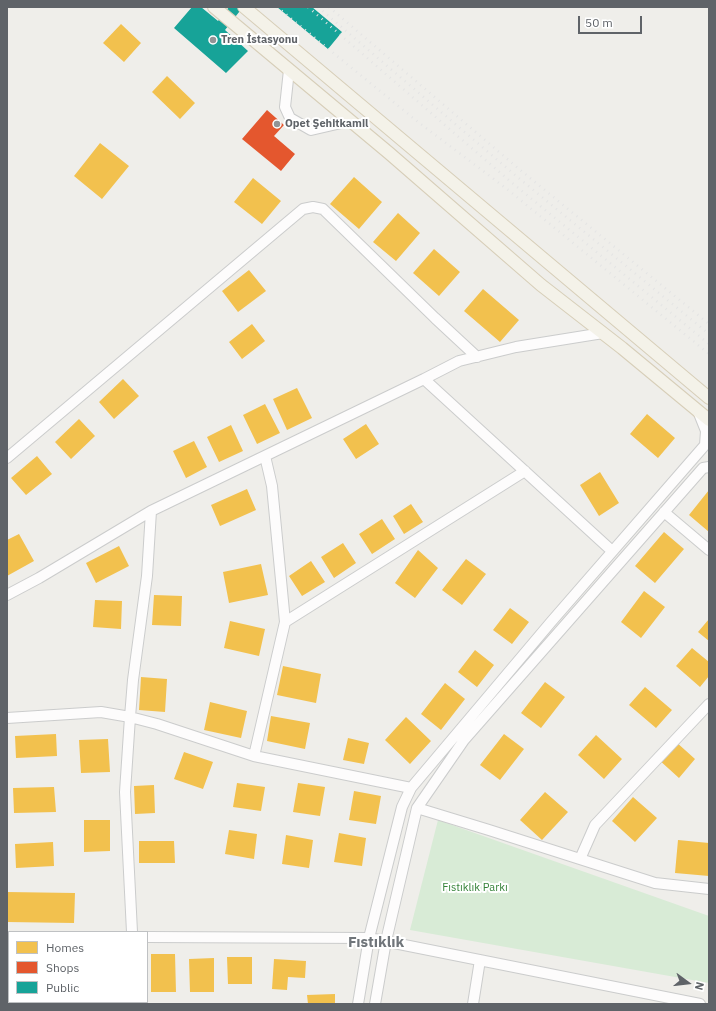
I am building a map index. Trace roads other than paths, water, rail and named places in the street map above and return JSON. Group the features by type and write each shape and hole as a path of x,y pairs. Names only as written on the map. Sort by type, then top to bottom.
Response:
{"main road":[{"path":"214,7 350,121 541,285 603,333 709,420"},
{"path":"244,7 709,398"}],"street":[{"path":"289,70 286,107 290,118 311,130 350,121"},
{"path":"7,458 303,209 313,207 323,210 477,357"},
{"path":"7,595 39,578 151,510 459,362 516,347 603,333"},
{"path":"424,379 612,551"},
{"path":"358,1004 369,938 402,807 411,788 550,622 705,445 706,431 697,410"},
{"path":"254,756 285,622 272,486 265,456"},
{"path":"375,1004 386,941 417,808 464,740 703,468 709,467"},
{"path":"285,622 525,472"},
{"path":"132,931 125,792 133,680 147,576 151,510"},
{"path":"664,512 709,550"},
{"path":"580,859 595,825 709,704"},
{"path":"7,718 101,712 130,717 157,724 254,756 411,788"},
{"path":"417,808 654,883 709,889"},
{"path":"148,937 369,938 700,1004"},
{"path":"473,1004 480,960"}],"railway":[{"path":"277,7 418,122 507,189 709,354"},
{"path":"308,7 511,182 709,344"},
{"path":"318,7 515,175 709,334"},
{"path":"329,7 519,169 709,324"}],"place":[{"name":"Tren İstasyonu","path":"213,40"},
{"name":"Opet Şehitkamil","path":"277,124"}],"district":[{"name":"Fıstıklık","path":"376,943"}],"park label":[{"name":"Fıstıklık Parkı","path":"475,888"}]}
